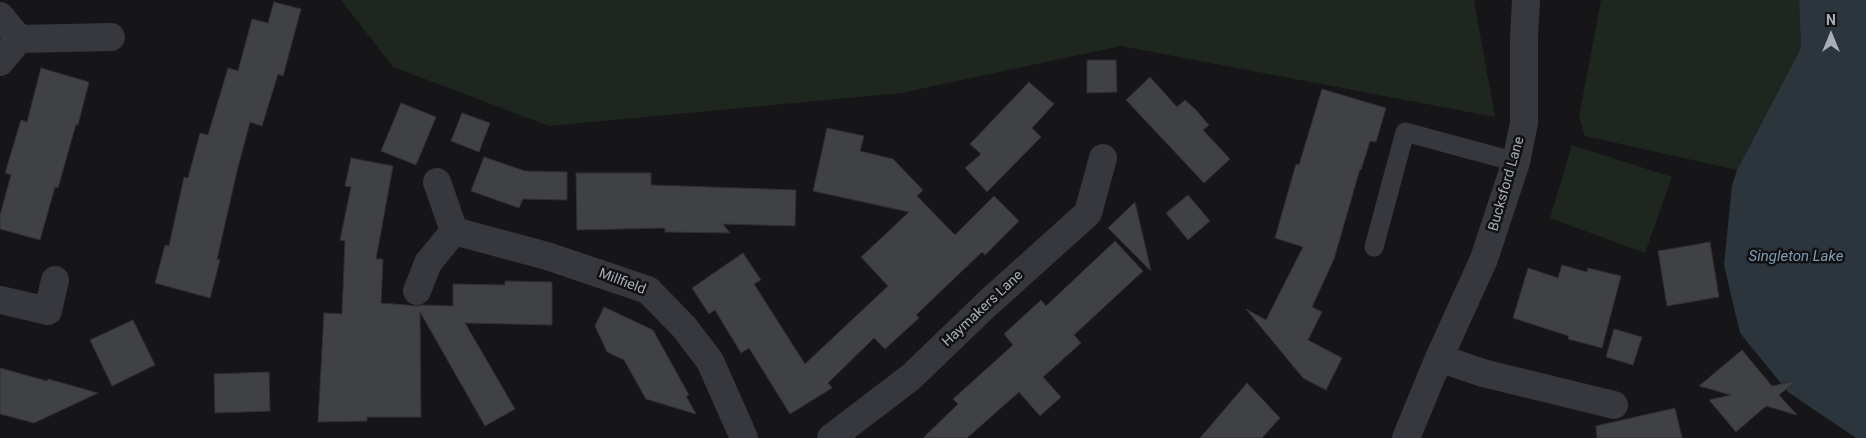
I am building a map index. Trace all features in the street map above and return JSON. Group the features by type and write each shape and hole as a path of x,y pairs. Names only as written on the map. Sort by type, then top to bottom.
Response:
{"street":[{"name":"Bucksford Lane","path":"1406,438 1439,358 1484,259 1516,162 1524,123 1526,0"},
{"path":"0,16 19,39"},
{"path":"0,62 19,39 111,37"},
{"name":"Haymakers Lane","path":"831,438 911,377 988,303 1088,213 1103,158"},
{"path":"417,291 428,263 454,231 437,182"},
{"name":"Millfield","path":"454,231 547,256 648,290 684,327 710,361 744,438"},
{"path":"0,300 48,311 55,280"},
{"path":"1439,358 1483,373 1614,405"}],"lane":[{"path":"1374,247 1405,132 1516,162"}],"shaded area":[{"path":"341,0 1474,0 1495,117 1121,46 901,93 549,126 393,67"},
{"path":"1601,0 1799,0 1801,48 1737,170 1585,136 1579,117"},
{"path":"1572,145 1672,177 1645,253 1550,218"}],"water":[{"name":"Singleton Lake","path":"1799,0 1866,0 1866,438 1856,438 1788,392 1740,333 1724,265 1732,185 1737,170 1801,48"}],"building":[{"path":"274,2 301,9 283,76 278,74 262,126 250,122 217,259 220,260 210,298 155,283 165,245 169,246 184,177 188,178 200,133 208,135 228,68 238,71 252,19 268,23"},
{"path":"1087,60 1116,60 1117,92 1087,93"},
{"path":"41,68 89,82 78,125 76,124 58,188 55,187 40,240 0,229 0,215 11,175 5,173 21,120 27,122"},
{"path":"1150,77 1177,107 1185,100 1196,110 1209,125 1203,130 1230,159 1204,183 1126,100"},
{"path":"1029,82 1054,104 1032,128 1041,137 987,192 965,168 981,154 970,144"},
{"path":"1322,89 1386,108 1376,142 1370,141 1360,169 1334,259 1312,307 1322,312 1308,340 1342,358 1326,390 1303,378 1246,309 1266,320 1303,247 1275,238 1296,164 1299,165"},
{"path":"401,103 436,117 416,165 381,151"},
{"path":"462,113 490,123 479,152 451,141"},
{"path":"827,128 864,136 860,151 893,159 923,190 917,196 955,235 994,196 1019,221 985,255 982,252 916,315 919,318 885,349 874,338 828,383 832,388 790,414 749,348 741,353 715,310 709,314 692,288 743,253 761,280 754,284 805,364 888,286 861,257 909,212 813,191"},
{"path":"484,157 525,171 567,172 567,200 523,199 519,208 471,191"},
{"path":"351,158 393,166 376,259 383,259 381,303 453,306 453,284 505,285 505,281 552,282 552,325 465,323 515,409 485,426 420,312 421,417 367,417 367,421 318,422 324,313 342,314 345,241 340,240 351,187 345,186"},
{"path":"576,173 651,173 651,185 796,190 795,226 723,224 730,233 665,232 665,228 577,230"},
{"path":"1188,195 1210,221 1188,240 1166,213"},
{"path":"1135,202 1151,271 1108,228"},
{"path":"1115,241 1143,271 1074,335 1081,343 1043,377 1061,397 1040,416 1019,392 967,438 923,438 958,404 953,399 1013,345 1004,334 1041,300 1046,306"},
{"path":"1710,242 1719,297 1667,306 1658,251"},
{"path":"1562,265 1587,272 1588,268 1621,276 1602,348 1568,339 1569,336 1513,318 1528,268 1558,278"},
{"path":"604,307 653,330 689,395 686,396 696,414 646,399 624,360 607,352 595,326"},
{"path":"133,320 155,365 112,386 90,340"},
{"path":"1614,329 1642,337 1633,365 1606,357"},
{"path":"1742,350 1772,386 1796,381 1779,395 1797,415 1766,406 1736,432 1709,400 1731,395 1699,386"},
{"path":"0,368 98,393 34,423 0,414"},
{"path":"269,372 270,411 215,413 214,374"},
{"path":"1247,383 1280,418 1262,438 1200,438"},
{"path":"1675,408 1682,438 1597,438 1596,426"}]}
